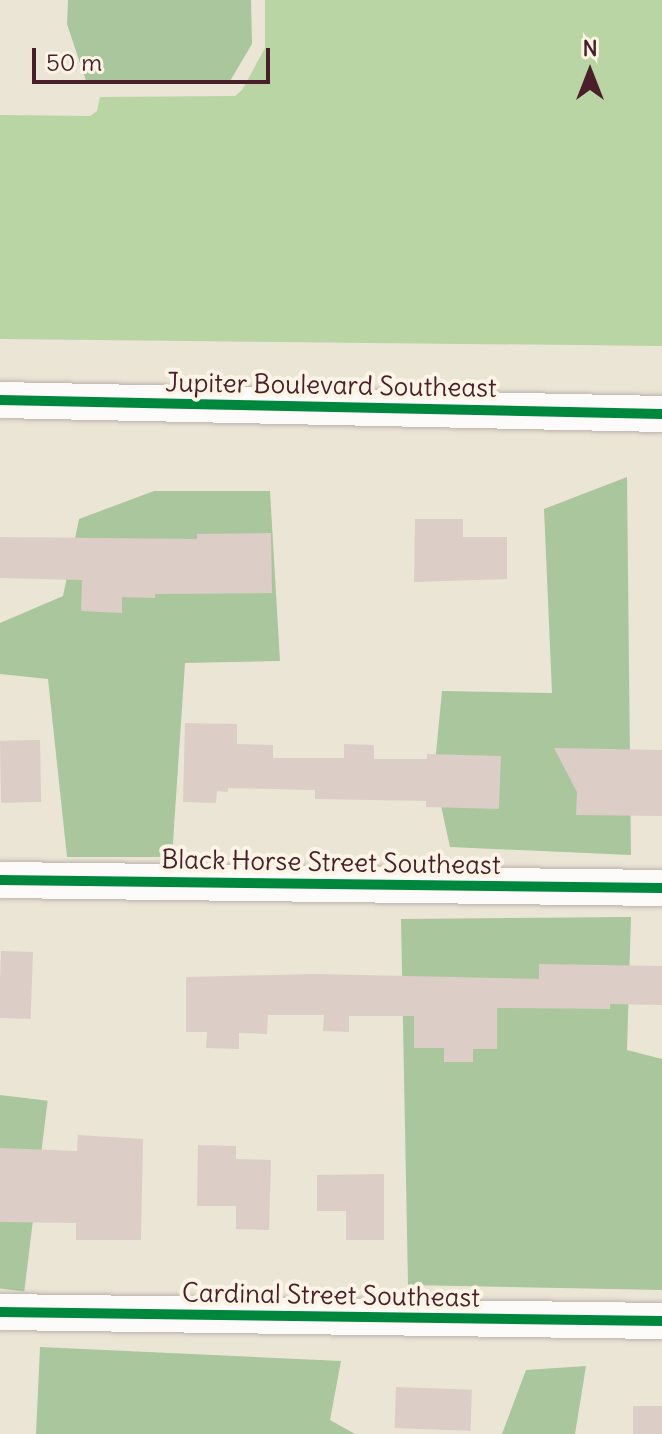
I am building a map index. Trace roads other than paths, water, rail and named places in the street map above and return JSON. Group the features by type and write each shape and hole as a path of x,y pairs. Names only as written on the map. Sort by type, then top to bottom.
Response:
{"street":[{"name":"Jupiter Boulevard Southeast","path":"0,400 662,414"},
{"name":"Black Horse Street Southeast","path":"0,880 662,888"},
{"name":"Cardinal Street Southeast","path":"0,1312 662,1321"}]}
